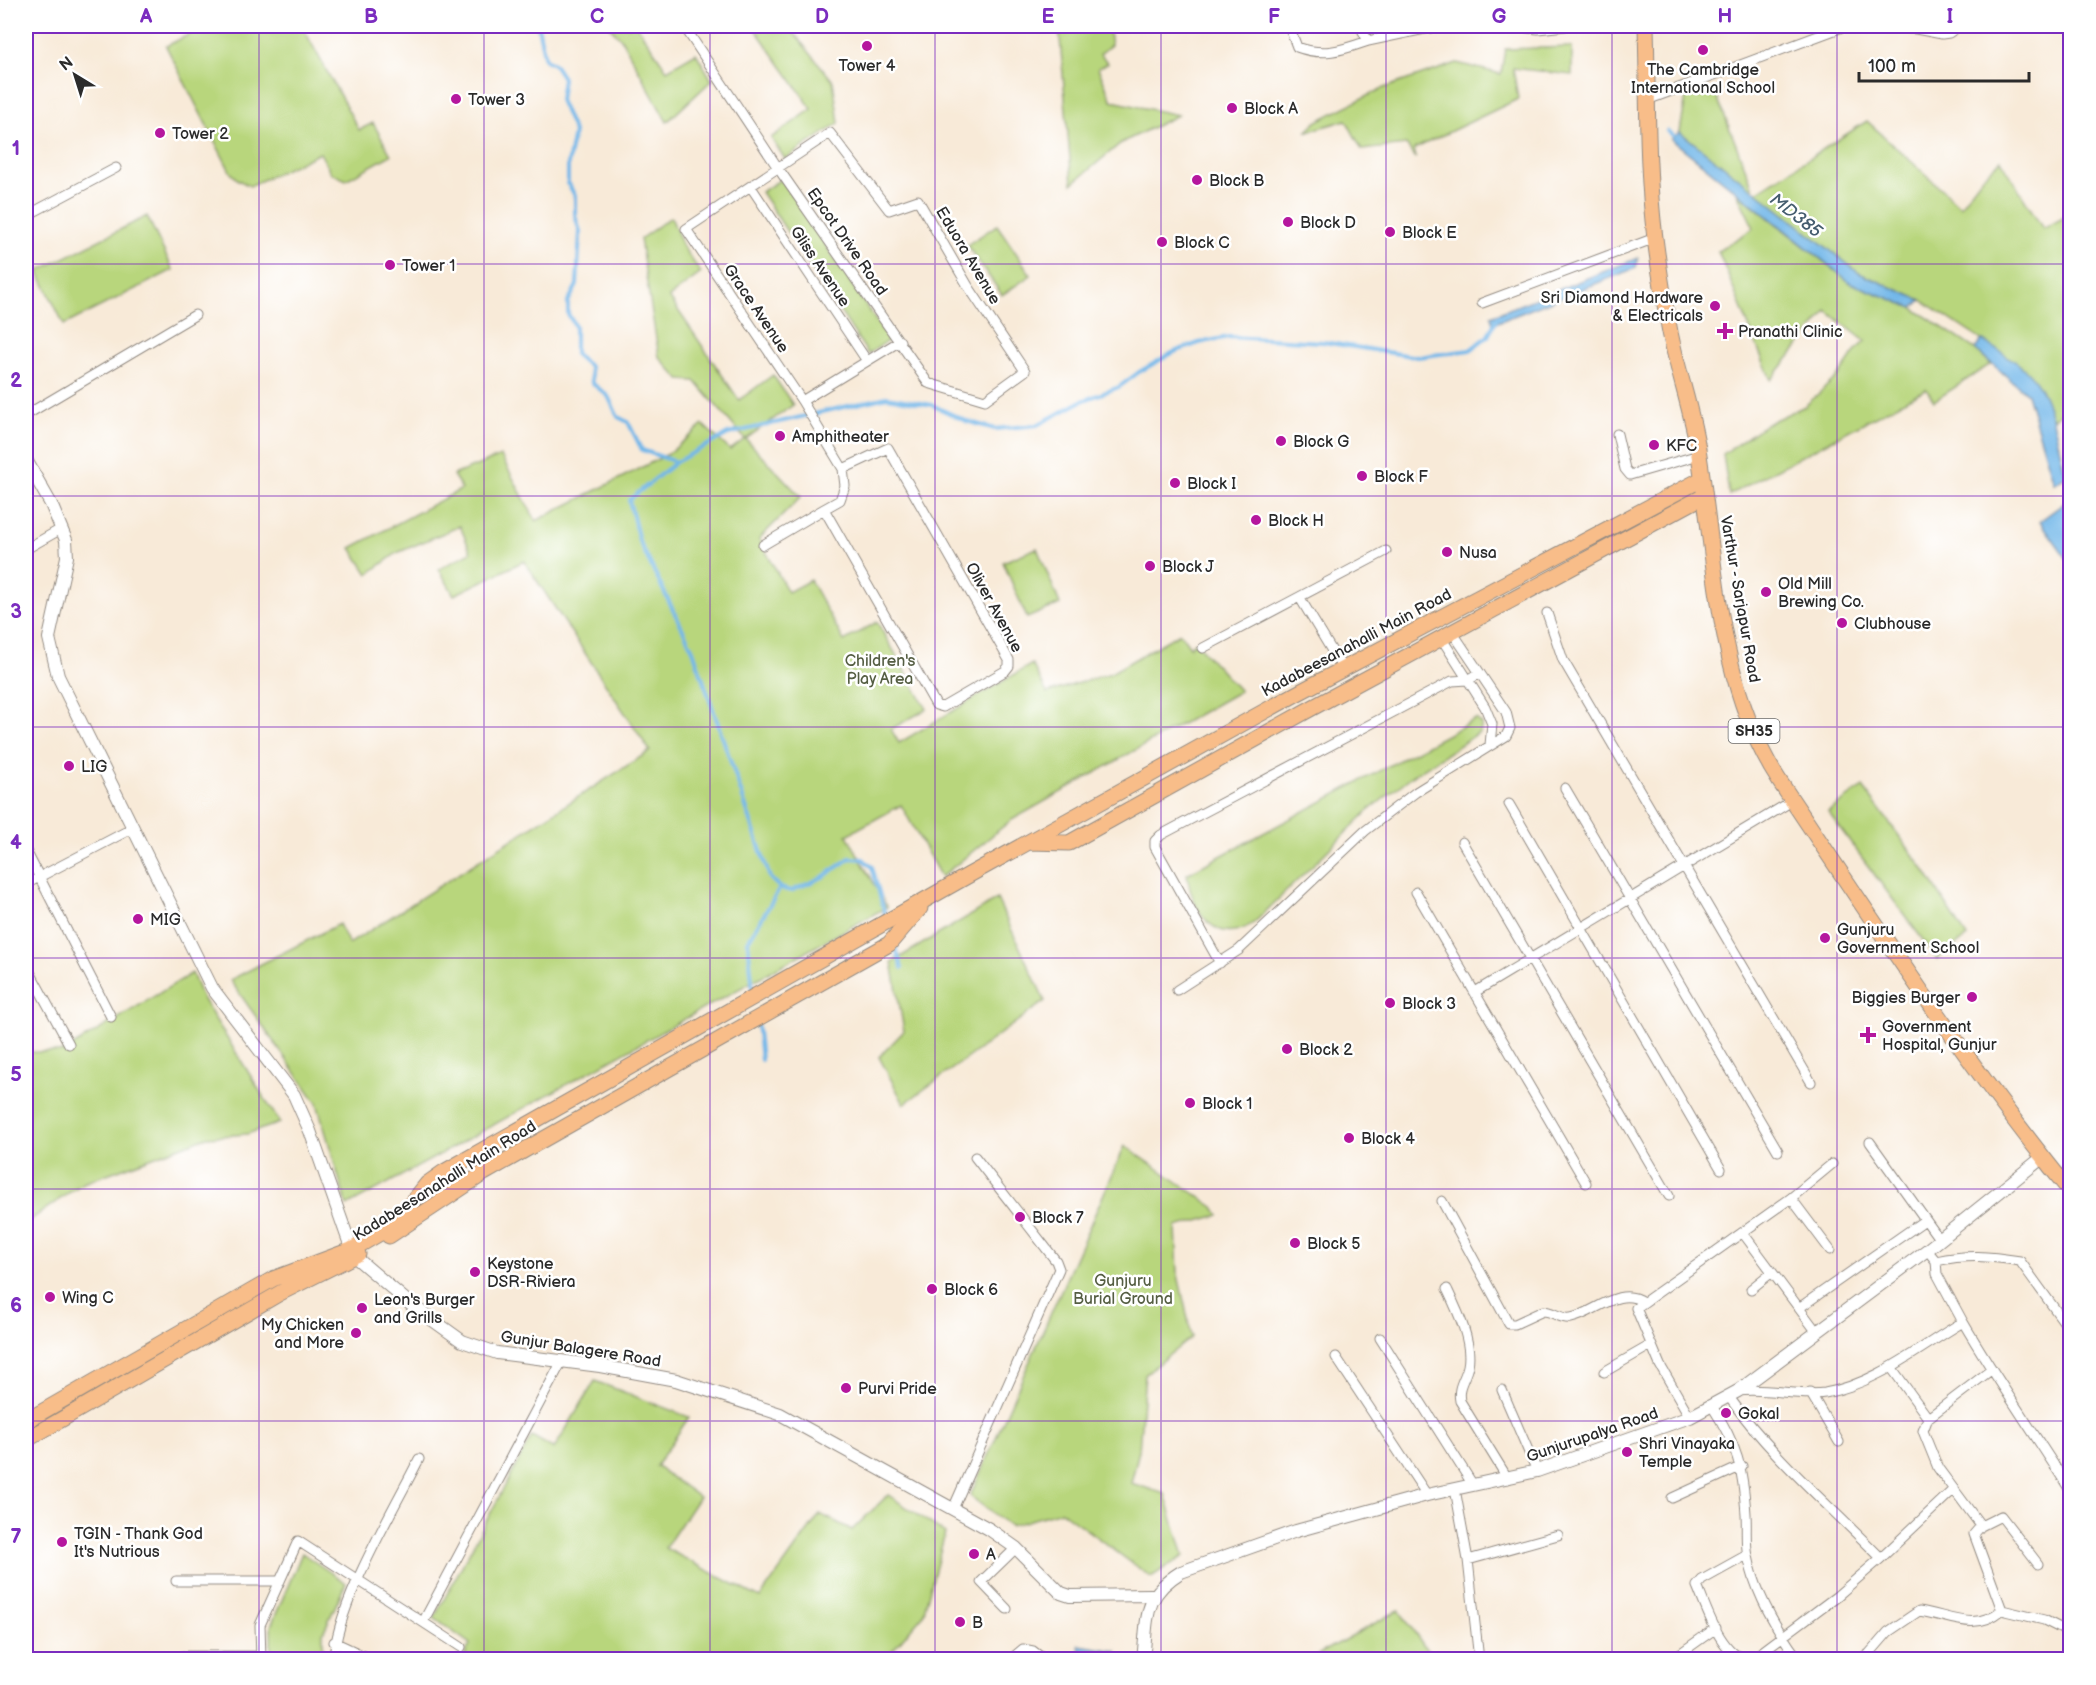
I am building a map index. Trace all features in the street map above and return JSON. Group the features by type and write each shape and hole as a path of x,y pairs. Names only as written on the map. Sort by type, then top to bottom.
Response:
{"main road":[{"name":"Varthur - Sarjapur Road","path":"1646,26 1650,183 1655,238 1670,333 1699,455 1721,607 1736,683 1763,754 1792,801 1917,984 2070,1191"},
{"name":"Kadabeesanahalli Main Road","path":"26,1421 273,1279 353,1253 396,1221 428,1184 444,1172 1029,842 1343,669 1702,479"},
{"path":"1029,842 1069,843 1704,496"},
{"name":"Kadabeesanahalli Main Road","path":"26,1440 353,1253 484,1173 889,944 929,898"}],"street":[{"name":"Epcot Drive Road","path":"684,26 778,168 928,383 985,400 1025,371"},
{"path":"1289,26 1297,47 1312,52 1331,53 1368,41 1439,26"},
{"path":"1360,26 1368,41"},
{"path":"1510,26 1538,29 1564,26"},
{"path":"1647,100 1845,26"},
{"path":"1857,26 1916,29 1942,34 1949,33 1959,26"},
{"name":"Eduora Avenue","path":"778,168 830,133 889,210 918,200 968,286 1025,371"},
{"path":"26,216 116,168"},
{"path":"750,186 778,168"},
{"name":"Gliss Avenue","path":"750,186 867,361"},
{"name":"Grace Avenue","path":"750,186 686,229 802,402 843,469"},
{"path":"1482,303 1655,238"},
{"path":"26,415 195,315"},
{"path":"802,402 900,341"},
{"path":"1617,434 1625,469 1630,475 1699,455"},
{"name":"Oliver Avenue","path":"824,510 936,705 943,707 1009,666 1009,660 888,448 843,469"},
{"path":"26,460 51,504 61,529 67,557 49,639 58,676 212,988 294,1095 310,1131 353,1253"},
{"path":"763,545 840,500 845,486 843,469"},
{"path":"26,549 61,529"},
{"path":"1203,648 1386,551"},
{"path":"1300,598 1343,669"},
{"path":"1546,613 1563,660 1810,1082"},
{"path":"1177,990 1239,950 1365,831 1416,792 1506,736 1510,728 1506,712 1480,673 1448,636"},
{"path":"1448,636 1492,724 1490,745"},
{"path":"1220,963 1155,847 1155,841 1161,835 1452,681 1468,680 1480,673"},
{"path":"1565,788 1778,1151"},
{"path":"1474,992 1792,801"},
{"path":"1509,804 1721,1169"},
{"path":"26,884 133,828"},
{"path":"1462,842 1669,1196"},
{"path":"26,851 37,878 111,1017"},
{"path":"1416,892 1586,1183"},
{"path":"26,965 69,1044"},
{"path":"1870,1142 1941,1240"},
{"path":"953,1509 1059,1269 1056,1261 975,1157"},
{"name":"Gunjurupalya Road","path":"1152,1595 1165,1581 1200,1564 1296,1531 1427,1495 1537,1471 1689,1417 1712,1406 1734,1394 1941,1240 2043,1157"},
{"path":"1689,1417 1651,1345 1636,1308 1791,1198 1832,1164"},
{"path":"1791,1198 1830,1250"},
{"path":"1442,1201 1509,1324 1515,1324 1543,1311 1572,1318 1615,1299 1628,1297 1643,1302"},
{"path":"1799,1308 1925,1220"},
{"path":"1743,1233 1816,1331"},
{"path":"1927,1250 1936,1261 1937,1274 1991,1370 2025,1418 2070,1490"},
{"name":"Gunjur Balagere Road","path":"353,1253 409,1303 462,1341 497,1353 676,1380 780,1414 953,1509 1016,1548 1061,1593 1070,1596 1152,1595"},
{"path":"1936,1261 1962,1255 1993,1255 2020,1261 2070,1330"},
{"path":"1751,1289 1772,1272"},
{"path":"1447,1289 1457,1310 1467,1346 1469,1363 1458,1392 1460,1401 1508,1479"},
{"path":"1881,1558 1744,1418 1734,1394 1823,1393 1855,1385 1891,1367 1963,1322"},
{"path":"1380,1338 1473,1485"},
{"path":"1604,1372 1651,1345"},
{"path":"1336,1357 1427,1495"},
{"path":"423,1622 562,1361"},
{"path":"1891,1367 1928,1418"},
{"path":"1981,1526 1938,1468 1923,1431 1928,1418 1991,1370"},
{"path":"1502,1390 1537,1471"},
{"path":"1810,1392 1839,1442"},
{"path":"1712,1406 1727,1430 1742,1466 1748,1555 1758,1587 1783,1638 1799,1659"},
{"path":"1727,1430 1744,1418"},
{"path":"334,1659 334,1642 358,1582 419,1459"},
{"path":"1672,1498 1742,1466"},
{"path":"1455,1489 1468,1560 1479,1659"},
{"path":"1748,1555 1702,1580 1697,1586 1725,1643 1741,1658 1753,1659 1783,1638 1881,1558 1954,1489"},
{"path":"2002,1610 1974,1534 1981,1526 2001,1516 2038,1564"},
{"path":"1468,1560 1558,1535"},
{"path":"182,1656 261,1658 260,1625 298,1540 358,1582 461,1647"},
{"path":"1007,1609 981,1582 1016,1548"},
{"path":"176,1581 280,1581"},
{"path":"1143,1659 1152,1595"},
{"path":"1861,1659 1869,1654 1888,1632 1919,1611 1937,1613 1970,1624 2002,1610 2043,1620 2070,1633"},
{"path":"1671,1659 1716,1628"},
{"path":"334,1642 373,1659"},
{"path":"1010,1659 1023,1649 1033,1651 1045,1659"}],"green space":[{"path":"206,26 302,26 359,130 373,123 391,155 346,180 331,173 320,153 250,186 238,180 231,173 166,46"},
{"path":"609,26 637,26 667,70 696,53 712,80 667,122 622,40"},
{"path":"753,26 788,26 833,81 839,123 785,159 771,138 812,109"},
{"path":"1059,26 1108,26 1111,45 1100,54 1108,63 1098,68 1112,101 1178,115 1121,143 1072,184"},
{"path":"1572,47 1572,75 1513,68 1518,99 1414,149 1416,158 1406,145 1362,150 1346,120 1306,132 1317,121 1381,89 1457,63 1501,74 1505,49"},
{"path":"1716,94 1754,190 1680,132 1686,97"},
{"path":"1867,121 1960,206 1982,177 2001,160 2043,229 2070,214 2070,407 2051,420 2045,400 2025,369 1921,300 1859,273 1756,192"},
{"path":"781,179 889,340 868,354 761,192"},
{"path":"1737,193 1851,283 1913,308 1975,349 1991,364 1934,401 1926,389 1729,495 1723,454 1766,424 1805,406 1840,374 1865,341 1827,311 1771,380 1718,251 1754,228"},
{"path":"147,216 173,270 64,325 38,271"},
{"name":"Children's Play Area","path":"671,217 683,247 701,273 669,297 739,400 773,375 793,405 746,439 801,497 759,539 788,592 810,580 844,641 877,622 927,709 891,729 899,743 1032,664 1047,693 1111,673 1180,633 1190,647 1195,642 1240,691 1010,821 941,877 901,805 847,835 887,907 347,1206 317,1103 230,980 339,924 349,944 650,751 524,561 454,595 439,569 471,552 460,526 397,553 368,574 351,548 462,489 453,475 501,456 536,521 668,454 703,425 730,450 745,439 695,381 680,380 659,357 640,239"},
{"path":"997,225 1031,275 1002,295 967,245"},
{"path":"1037,548 1060,604 1027,618 1003,562"},
{"path":"1476,719 1482,724 1480,732 1412,776 1368,811 1255,922 1241,929 1228,931 1217,929 1200,912 1194,901 1187,874"},
{"path":"1863,787 1925,871 1967,937 1937,959 1828,812"},
{"path":"997,899 1045,1001 904,1104 879,1057 904,1031 892,962"},
{"path":"192,973 202,998 280,1123 247,1134 207,1137 83,1183 26,1223 26,1052 63,1052"},
{"name":"Gunjuru Burial Ground","path":"1125,1146 1214,1207 1219,1215 1176,1227 1178,1275 1192,1337 1145,1374 1139,1451 1131,1483 1165,1494 1184,1556 1151,1577 1061,1511 1010,1526 970,1496"},
{"path":"595,1381 689,1417 656,1466 699,1497 665,1548 760,1598 820,1514 852,1530 888,1495 945,1533 923,1615 885,1659 463,1659 470,1644 434,1618 532,1436 554,1449"},
{"path":"302,1553 346,1583 323,1633 323,1659 271,1659 271,1626"},
{"path":"1399,1610 1433,1659 1310,1659"}],"water":[{"path":"1680,132 1859,273 1921,300 1913,308 1851,283 1671,139"},
{"path":"1638,258 1636,268 1493,324 1491,316"},
{"path":"1982,340 2032,376 2043,393 2052,416 2066,476 2054,483 2027,394 1975,349"},
{"path":"2067,501 2070,505 2070,563 2040,521"},
{"path":"1079,1645 1117,1651 1115,1659 1081,1659"}],"waterway":[{"path":"538,26 545,60 554,64 563,78 560,100 574,132 568,164 568,183 575,196 575,215 580,232 577,285 568,302 568,314 575,326 575,354 590,367 592,383 608,396 618,417 628,422 642,450 676,462 728,434 887,397 932,405 966,421 995,429 1037,425 1082,401 1119,387 1139,372 1174,352 1199,343 1229,337 1323,342 1418,357 1470,350 1488,336 1496,320"},
{"name":"MD385","path":"1667,131 1678,139"},
{"path":"676,462 629,500 639,541 693,650 770,878 780,888 791,891 823,877 850,858 863,859 872,867 886,918"},
{"path":"753,991 748,941 780,888"},
{"path":"894,943 902,968"},
{"path":"757,1022 761,1060"}],"place":[{"name":"Tower 4","path":"867,46"},
{"name":"The Cambridge International School","path":"1703,50"},
{"name":"Tower 3","path":"456,99"},
{"name":"Block A","path":"1232,108"},
{"name":"Tower 2","path":"160,133"},
{"name":"Block B","path":"1197,180"},
{"name":"Block D","path":"1288,222"},
{"name":"Block E","path":"1390,232"},
{"name":"Block C","path":"1162,242"},
{"name":"Tower 1","path":"390,265"},
{"name":"Sri Diamond Hardware & Electricals","path":"1715,306"},
{"name":"Pranathi Clinic","path":"1725,331"},
{"name":"Amphitheater","path":"780,436"},
{"name":"Block G","path":"1281,441"},
{"name":"KFC","path":"1654,445"},
{"name":"Block F","path":"1362,476"},
{"name":"Block I","path":"1175,483"},
{"name":"Block H","path":"1256,520"},
{"name":"Nusa","path":"1447,552"},
{"name":"Block J","path":"1150,566"},
{"name":"Old Mill Brewing Co.","path":"1766,592"},
{"name":"Clubhouse","path":"1842,623"},
{"name":"LIG","path":"69,766"},
{"name":"MIG","path":"138,919"},
{"name":"Gunjuru Government School","path":"1825,938"},
{"name":"Biggies Burger","path":"1972,997"},
{"name":"Block 3","path":"1390,1003"},
{"name":"Government Hospital, Gunjur","path":"1868,1035"},
{"name":"Block 2","path":"1287,1049"},
{"name":"Block 1","path":"1190,1103"},
{"name":"Block 4","path":"1349,1138"},
{"name":"Block 7","path":"1020,1217"},
{"name":"Block 5","path":"1295,1243"},
{"name":"Keystone DSR-Riviera","path":"475,1272"},
{"name":"Block 6","path":"932,1289"},
{"name":"Wing C","path":"50,1297"},
{"name":"Leon's Burger and Grills","path":"362,1308"},
{"name":"My Chicken and More","path":"356,1333"},
{"name":"Purvi Pride","path":"846,1388"},
{"name":"Gokal","path":"1726,1413"},
{"name":"Shri Vinayaka Temple","path":"1627,1452"},
{"name":"TGIN - Thank God It's Nutrious","path":"62,1542"},
{"name":"A","path":"974,1554"},
{"name":"B","path":"960,1622"}]}
